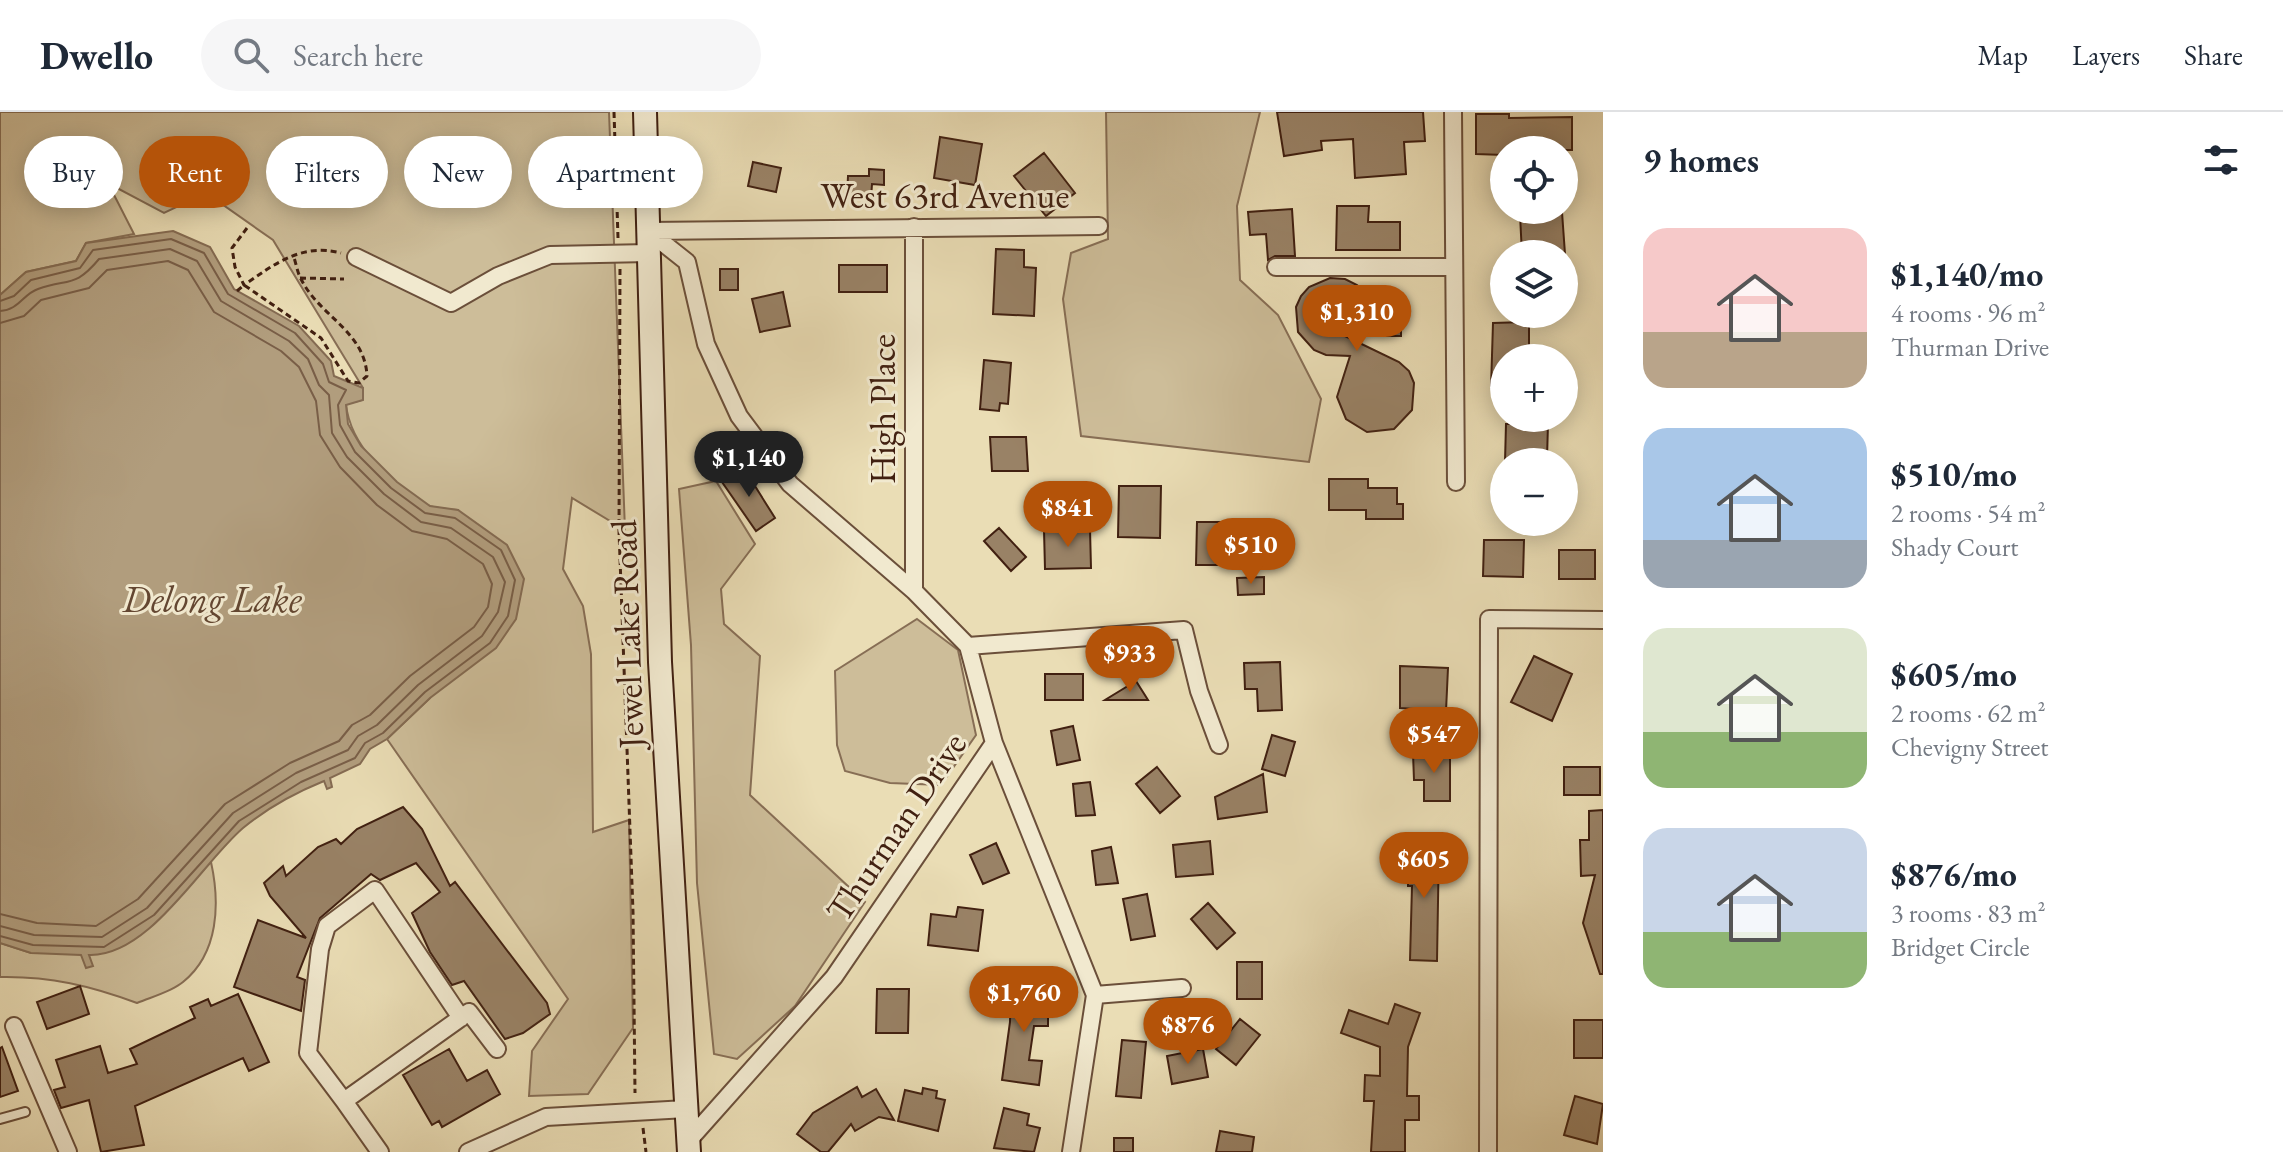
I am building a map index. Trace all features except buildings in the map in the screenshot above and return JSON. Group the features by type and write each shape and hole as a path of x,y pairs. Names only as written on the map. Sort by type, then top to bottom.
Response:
{"main road":[{"name":"Jewel Lake Road","path":"645,112 660,662 689,1146"}],"street":[{"path":"1453,112 1456,482"},
{"name":"West 63rd Avenue","path":"356,257 451,303 498,276 550,255 619,254 649,242 914,227 1099,226"},
{"name":"High Place","path":"914,227 914,591"},
{"name":"Thurman Drive","path":"649,242 687,262 706,344 748,428 790,484 914,591 968,646 994,743 834,977 689,1146"},
{"path":"1276,267 1453,267"},
{"path":"1488,1152 1489,619 1603,620"},
{"path":"968,646 1184,630 1199,691 1219,745"},
{"path":"994,743 1095,995 1071,1152"},
{"path":"380,1152 308,1053 320,949 327,926 375,890 461,1018"},
{"path":"1095,995 1182,988"},
{"path":"344,1101 469,1012 497,1049"},
{"path":"14,1026 68,1152"},
{"path":"468,1152 546,1117 686,1109"}],"lane":[{"path":"0,1119 25,1112"}],"path":[{"path":"614,112 619,254 619,531 635,956 633,1058 646,1152"},
{"path":"247,228 232,248 235,267 244,285 321,338 348,381 359,383 367,376 366,360 356,340 316,300 300,278 293,255"},
{"path":"237,291 293,255 319,247 356,257"},
{"path":"300,278 344,279"}],"shaded area":[{"path":"0,112 609,112 610,136 528,136 528,208 613,208 625,530 572,498 563,569 583,606 591,654 593,832 629,820 633,1028 588,1094 529,1096 532,1051 568,999 387,739 430,698 458,510 427,505 413,496 387,475 364,449 349,420 346,404 362,400 363,388 273,240 227,208 250,208 250,136 139,136 139,200 123,191 123,136 24,136 24,208 121,208 134,234 86,243 76,261 26,272 0,295"},
{"path":"1106,112 1260,112 1237,206 1240,280 1278,315 1321,399 1309,462 1081,436 1063,299 1071,253 1108,239"},
{"path":"155,208 174,208 164,213"},
{"path":"716,481 755,544 721,589 724,624 760,656 750,795 865,902 795,1006 737,1059 714,1054 697,883 691,645 679,489"},
{"path":"917,619 958,650 976,735 941,785 890,783 845,771 837,745 835,671"},
{"path":"211,862 216,910 210,942 195,970 173,989 137,1003 70,983 0,977 0,943 31,953 187,887"}],"water":[{"name":"Delong Lake","path":"173,231 210,247 234,289 299,326 331,361 334,376 363,388 363,400 346,405 348,424 361,446 397,482 430,506 458,510 507,545 524,579 516,619 496,648 430,698 387,739 370,749 360,764 330,778 332,787 327,789 324,781 303,790 243,828 153,925 111,952 89,955 93,966 86,968 81,955 31,953 0,943 0,295 26,272 76,261 86,243"}]}
